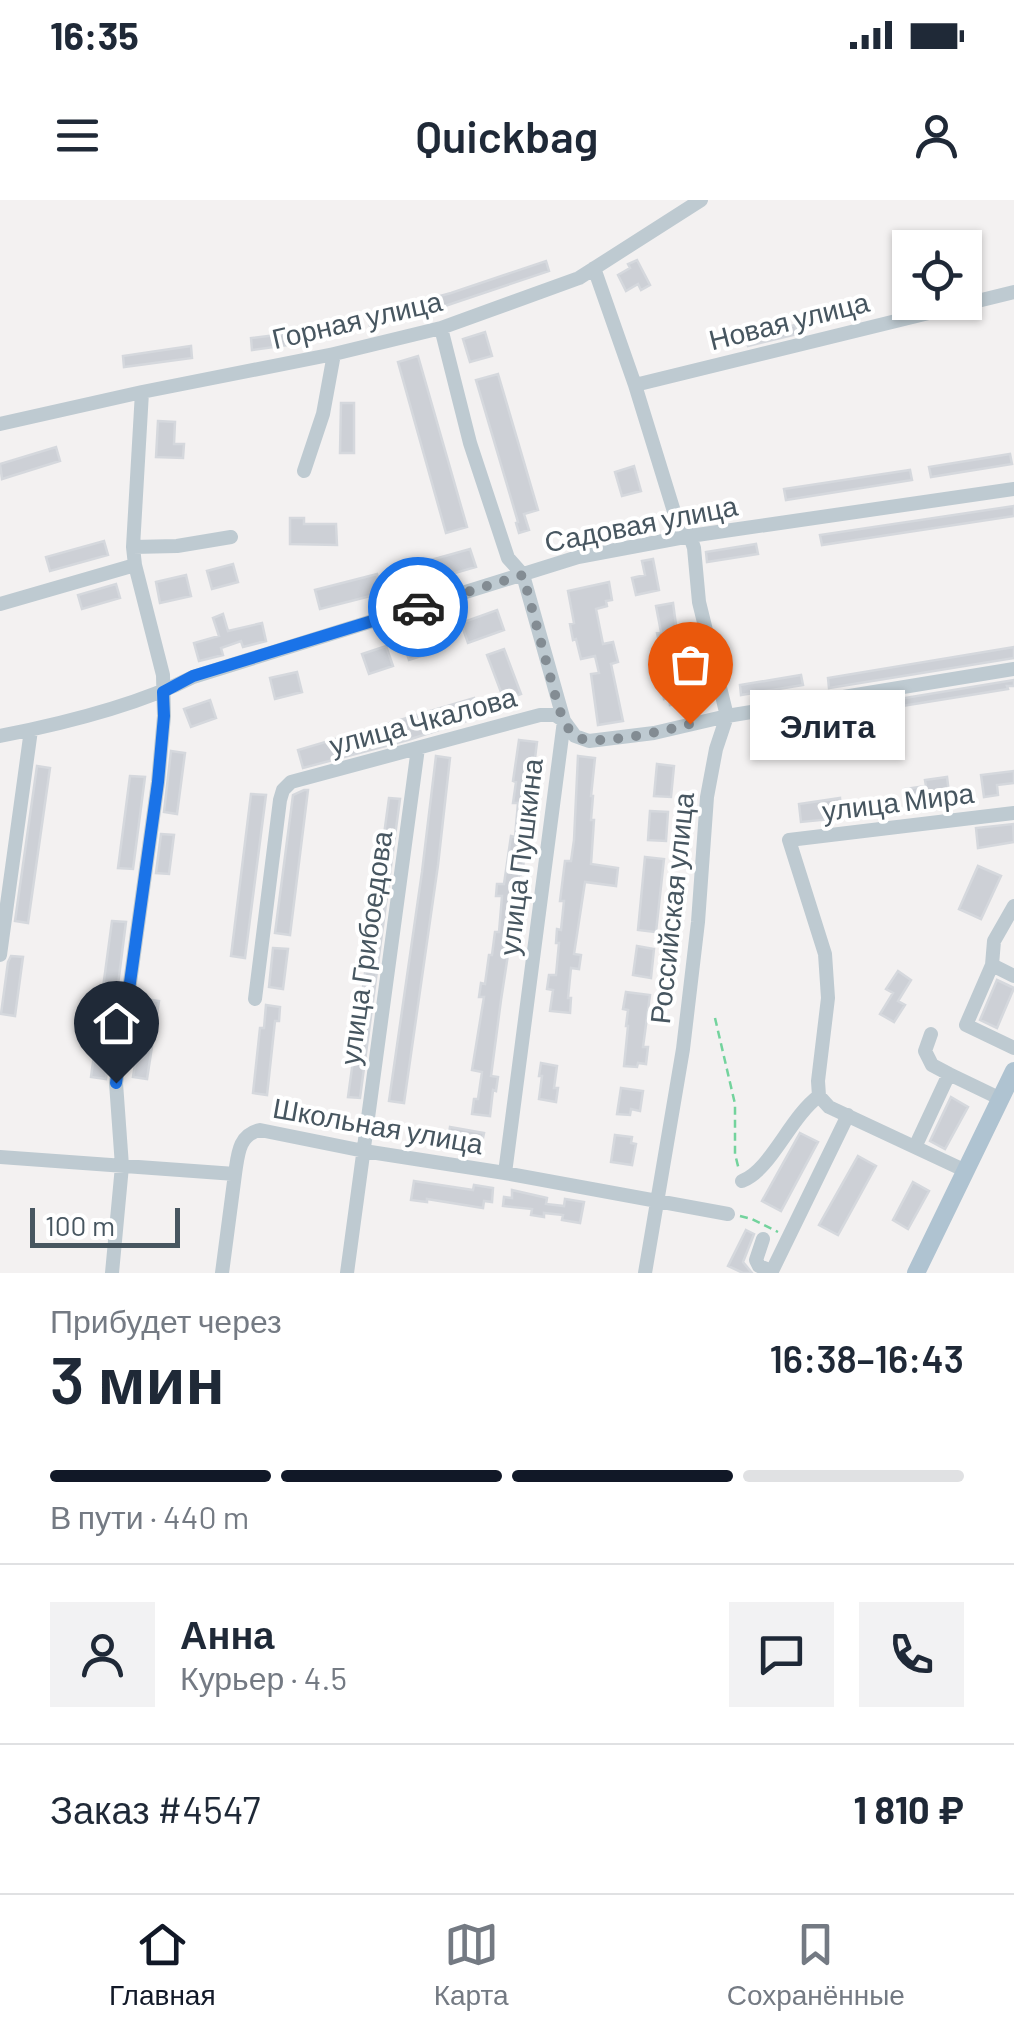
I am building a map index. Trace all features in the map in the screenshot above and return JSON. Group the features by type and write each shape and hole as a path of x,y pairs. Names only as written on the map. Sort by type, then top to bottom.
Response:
{"main road":[{"path":"916,1273 1014,1071"}],"street":[{"name":"Горная улица","path":"0,424 441,328 579,278 702,200"},
{"name":"Российская улица","path":"594,268 676,518 694,548 699,602 727,716 707,797 684,1048 645,1273"},
{"name":"Новая улица","path":"635,385 1014,292"},
{"name":"улица Пушкина","path":"441,328 470,442 508,558 523,575 564,720 505,1173"},
{"path":"304,470 324,414 334,354"},
{"path":"112,1273 122,1166 116,1083 164,716 163,675 133,547 142,392"},
{"name":"Садовая улица","path":"0,736 163,692 193,676 578,558 690,536 1014,489"},
{"path":"133,547 176,546 231,537"},
{"path":"0,604 135,564"},
{"name":"улица Чкалова","path":"255,999 280,800 290,782 540,716 555,715 564,720 575,736 589,741 1014,669"},
{"path":"0,955 31,730"},
{"name":"улица Грибоедова","path":"348,1273 418,748"},
{"name":"улица Мира","path":"819,1096 828,998 825,954 789,840 1014,813"},
{"path":"1014,906 994,942 992,965 966,1025 1014,1048"},
{"path":"992,965 1014,976"},
{"path":"931,1034 926,1050 932,1064 1001,1099"},
{"path":"915,1147 949,1074"},
{"path":"742,1181 762,1167 796,1118 819,1096 829,1107 966,1171"},
{"path":"763,1239 756,1260 772,1272 848,1116"},
{"name":"Школьная улица","path":"222,1273 242,1141 246,1135 260,1130 728,1214"},
{"path":"0,1158 235,1174"}],"path":[{"path":"715,1018 735,1104 735,1154 742,1181"},
{"path":"728,1214 752,1219 788,1237"}],"building":[{"path":"637,260 650,285 641,290 638,284 626,291 618,275"},
{"path":"546,261 549,271 370,326 367,316"},
{"path":"795,325 797,334 748,346 746,337"},
{"path":"309,331 310,342 252,350 251,338"},
{"path":"485,332 492,356 470,362 463,339"},
{"path":"191,346 192,358 124,367 123,356"},
{"path":"418,356 467,527 446,533 398,362"},
{"path":"498,374 538,510 524,514 529,530 519,533 476,380"},
{"path":"341,403 354,403 354,453 340,453"},
{"path":"158,421 175,422 174,444 184,444 183,458 156,457"},
{"path":"56,447 60,461 2,479 0,464"},
{"path":"1010,454 1012,464 931,477 929,467"},
{"path":"634,466 641,491 622,496 615,472"},
{"path":"910,470 912,480 786,500 784,489"},
{"path":"1014,506 1014,516 822,545 820,535"},
{"path":"290,518 304,518 304,524 336,524 337,545 290,544"},
{"path":"104,541 108,555 50,571 46,557"},
{"path":"756,544 758,554 707,562 706,552"},
{"path":"470,549 476,567 403,588 398,569"},
{"path":"653,559 659,590 636,595 632,578 645,575 642,561"},
{"path":"233,564 238,582 212,589 207,571"},
{"path":"377,574 382,593 320,609 315,590"},
{"path":"186,575 191,596 160,603 156,582"},
{"path":"609,582 612,600 596,609 603,644 613,642 618,662 611,664 623,721 598,725 591,674 599,673 595,656 581,659 576,639 573,640 568,591"},
{"path":"116,584 120,598 82,609 78,595"},
{"path":"673,603 679,647 661,651 656,606"},
{"path":"497,610 504,630 468,643 461,623"},
{"path":"223,614 228,631 262,623 266,641 243,647 241,641 221,648 223,655 199,661 194,643 219,636 213,618"},
{"path":"431,633 437,651 409,660 403,642"},
{"path":"386,646 393,666 369,674 362,654"},
{"path":"1014,647 1014,658 829,688 828,678"},
{"path":"504,649 521,694 504,700 487,655"},
{"path":"683,663 686,679 679,680 684,703 670,705 662,688 670,687 665,667"},
{"path":"297,672 302,692 275,699 270,678"},
{"path":"801,675 803,685 741,695 740,685"},
{"path":"1014,680 1014,686 1007,686 1008,689 821,719 820,712"},
{"path":"474,698 479,717 303,768 298,750"},
{"path":"210,700 216,718 191,727 184,709"},
{"path":"519,740 537,742 531,791 535,791 519,875 514,948 509,948 501,1000 491,1076 498,1077 490,1116 472,1114 482,1072 472,1070 484,997 479,997 481,983 485,984 495,932 499,932 502,896 496,896 497,884 504,884 511,836 515,837 518,803 513,803 513,781"},
{"path":"171,751 185,753 177,814 164,812"},
{"path":"436,756 450,758 404,1103 389,1101"},
{"path":"578,756 595,758 591,864 618,868 616,886 585,882 574,954 581,955 579,969 571,968 570,1013 550,1011 553,990 547,989 549,975 556,975 565,861 571,861 574,840"},
{"path":"657,764 674,766 671,797 654,796"},
{"path":"37,766 50,768 28,923 15,921"},
{"path":"1014,771 1014,783 997,785 998,795 984,797 981,775"},
{"path":"130,776 145,777 133,869 118,868"},
{"path":"947,777 949,793 941,794 942,801 908,807 905,789 926,786 925,780"},
{"path":"308,790 290,935 275,933 293,795"},
{"path":"251,794 266,795 245,958 231,956"},
{"path":"389,798 400,799 360,1098 348,1097"},
{"path":"840,798 842,818 801,822 799,804"},
{"path":"650,811 668,812 666,841 648,840"},
{"path":"1013,824 1014,842 978,848 976,828"},
{"path":"161,834 174,835 169,874 156,873"},
{"path":"645,857 664,859 656,932 638,930"},
{"path":"978,866 1001,876 981,919 959,909"},
{"path":"112,921 126,922 106,1079 91,1077"},
{"path":"637,946 654,949 651,978 633,975"},
{"path":"273,948 288,949 283,989 269,987"},
{"path":"11,956 23,957 15,1016 1,1014"},
{"path":"898,971 911,980 898,1001 905,1005 894,1022 880,1014 893,993 886,989"},
{"path":"997,980 1014,988 997,1028 980,1020"},
{"path":"626,992 650,995 643,1047 648,1047 646,1064 638,1063 637,1067 624,1066"},
{"path":"145,999 159,1001 147,1079 133,1077"},
{"path":"266,1005 280,1007 267,1095 253,1093"},
{"path":"541,1063 557,1066 556,1102 539,1099"},
{"path":"621,1088 643,1091 640,1111 631,1109 630,1115 617,1114"},
{"path":"951,1097 968,1107 945,1149 930,1141"},
{"path":"450,1127 484,1133 480,1152 447,1146"},
{"path":"800,1133 818,1142 781,1211 762,1201"},
{"path":"615,1135 632,1137 631,1143 636,1144 632,1165 611,1162"},
{"path":"858,1156 876,1166 838,1235 819,1225"},
{"path":"414,1181 473,1190 474,1185 493,1188 492,1202 484,1201 483,1208 411,1200"},
{"path":"913,1182 929,1191 908,1229 893,1220"},
{"path":"512,1190 547,1198 546,1204 564,1206 565,1199 584,1202 580,1223 562,1220 563,1215 544,1213 544,1217 531,1215 532,1209 503,1206 504,1197 512,1198"},
{"path":"746,1230 754,1234 743,1262 752,1273 728,1266"}],"way so far":[{"path":"418,607 523,575 557,702 575,736 589,741 690,724"}],"place":[{"name":"Элита","path":"690,724"}],"route":[{"path":"116,1083 158,782 163,692 193,676 418,607"}]}
